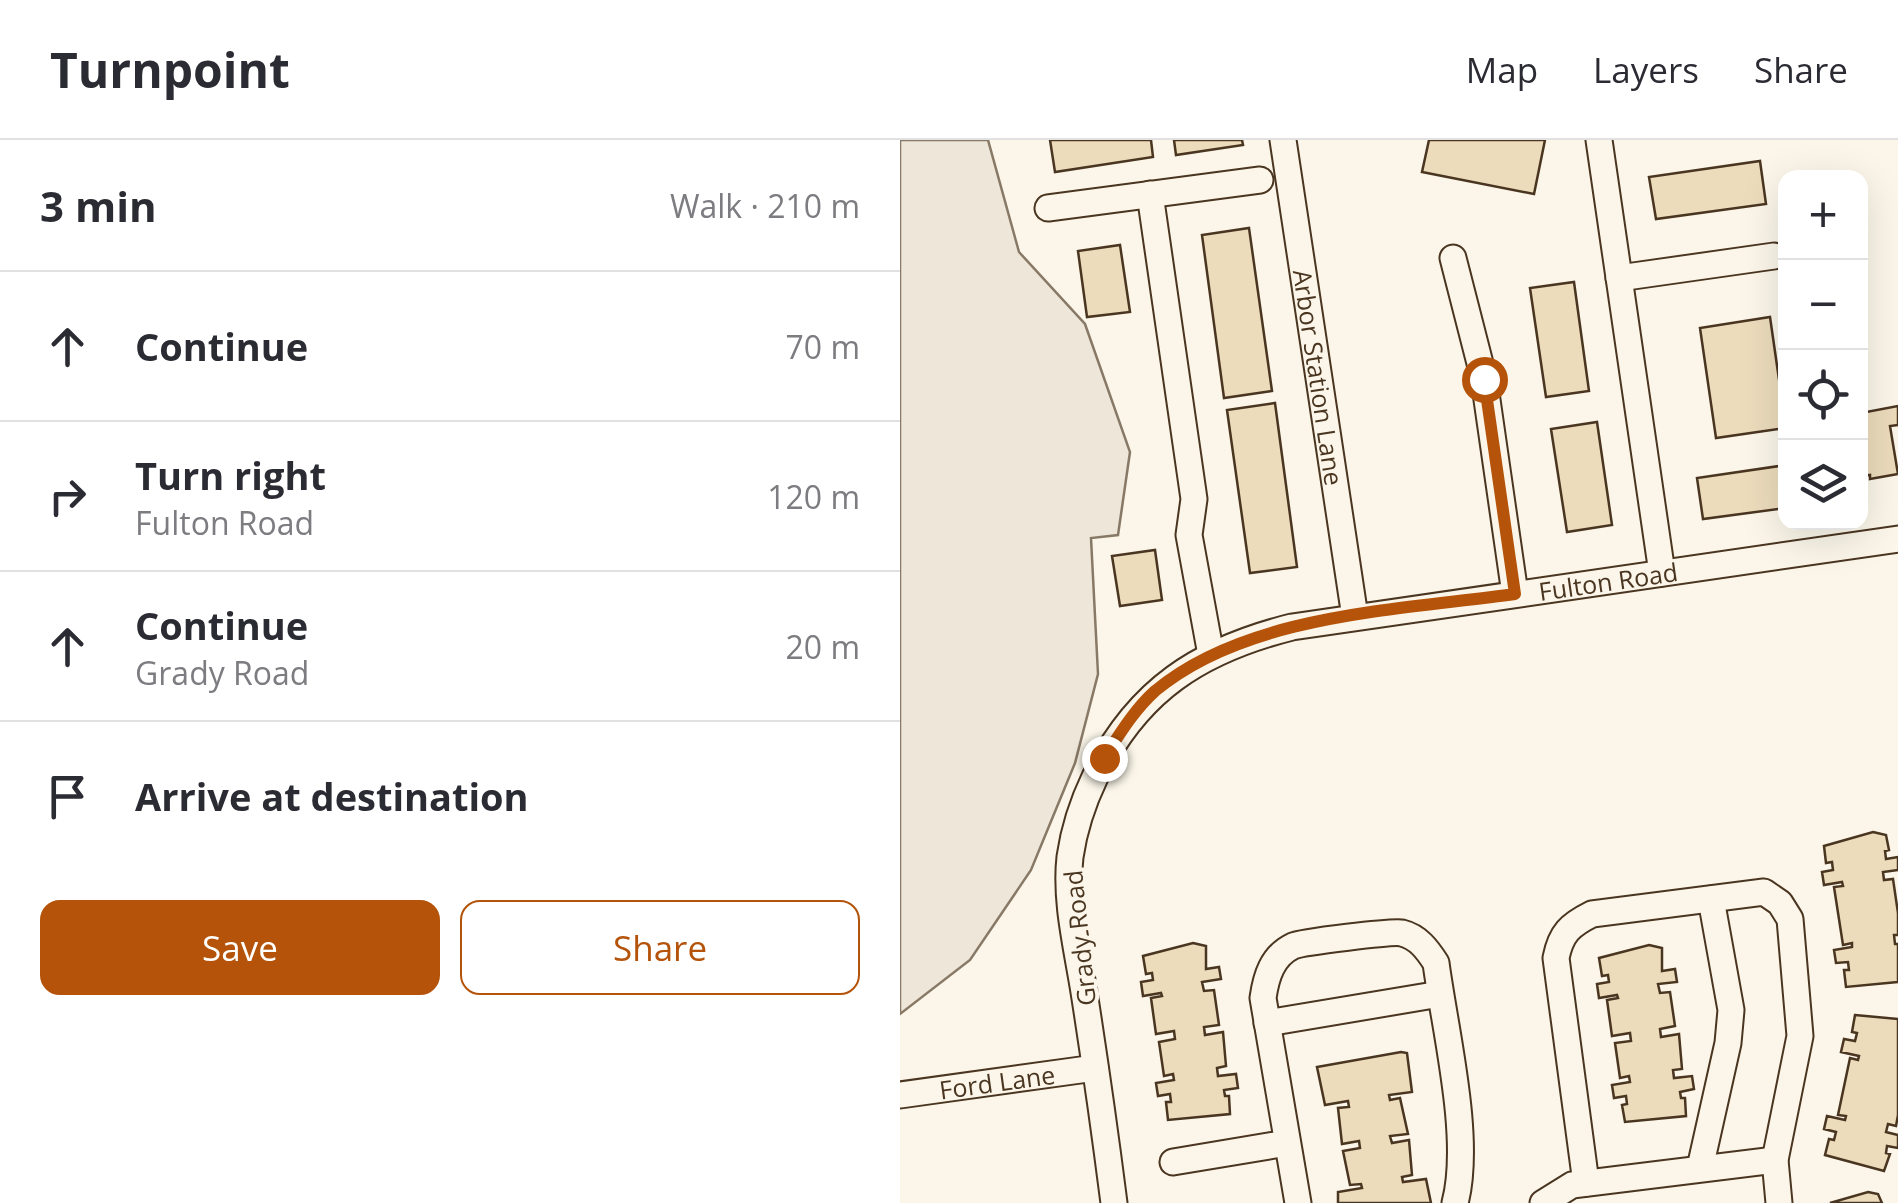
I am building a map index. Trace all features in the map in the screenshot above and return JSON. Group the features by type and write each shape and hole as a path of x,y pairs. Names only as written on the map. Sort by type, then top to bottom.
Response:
{"street":[{"name":"Arbor Station Lane","path":"1284,140 1355,616"},
{"path":"1599,140 1662,573"},
{"path":"1048,208 1260,180"},
{"path":"1150,194 1194,499 1189,535 1211,655"},
{"path":"1619,278 1774,256"},
{"path":"1453,258 1484,379 1515,594"},
{"name":"Fulton Road","path":"1153,693 1211,655 1257,636 1355,616 1898,539"},
{"name":"Grady Road","path":"1114,1203 1072,918 1070,855 1077,823 1104,758 1153,693"},
{"path":"1586,1183 1556,958 1560,940 1571,924 1592,914 1764,892 1780,903 1790,919 1800,1036 1775,1160 1779,1203"},
{"path":"1700,1168 1728,1043 1731,1010 1711,899"},
{"path":"1298,1203 1263,998 1265,978 1276,959 1294,945 1400,932 1424,944 1436,963 1460,1134 1461,1180 1455,1203"},
{"path":"1267,1023 1440,994"},
{"name":"Ford Lane","path":"900,1095 1096,1068"},
{"path":"1173,1162 1287,1143"},
{"path":"1542,1203 1572,1185 1775,1160"}],"shaded area":[{"path":"900,140 988,140 1019,252 1085,324 1130,452 1118,535 1091,538 1098,674 1075,763 1031,870 970,960 900,1014"}],"building":[{"path":"1050,140 1151,140 1153,157 1055,172"},
{"path":"1174,140 1242,140 1243,145 1176,155"},
{"path":"1429,140 1545,140 1534,194 1422,172"},
{"path":"1760,161 1766,204 1656,219 1649,177"},
{"path":"1249,228 1272,391 1224,398 1202,235"},
{"path":"1120,245 1130,312 1087,317 1078,251"},
{"path":"1574,282 1589,391 1546,397 1530,288"},
{"path":"1770,317 1778,372 1778,429 1716,438 1700,328"},
{"path":"1275,403 1297,567 1250,573 1227,410"},
{"path":"1898,406 1898,425 1890,426 1898,474 1870,479 1868,475 1868,412"},
{"path":"1597,422 1612,525 1567,532 1551,429"},
{"path":"1778,466 1778,509 1703,519 1697,478"},
{"path":"1155,550 1162,600 1120,606 1112,556"},
{"path":"1873,832 1886,835 1886,859 1898,857 1898,870 1883,872 1884,880 1893,879 1898,913 1898,935 1894,935 1898,944 1898,982 1846,987 1844,970 1849,970 1848,962 1836,963 1834,950 1852,947 1852,943 1843,945 1834,887 1843,886 1842,882 1824,885 1822,872 1833,870 1832,862 1826,863 1824,846"},
{"path":"1193,943 1206,946 1206,969 1219,967 1221,979 1202,982 1204,991 1214,990 1219,1025 1204,1027 1205,1035 1223,1032 1226,1066 1217,1068 1218,1076 1236,1074 1238,1088 1224,1090 1225,1096 1229,1096 1230,1114 1168,1120 1166,1102 1171,1102 1170,1094 1158,1096 1156,1083 1174,1080 1173,1074 1164,1076 1159,1042 1175,1039 1174,1031 1156,1034 1151,998 1162,996 1143,996 1141,982 1153,980 1152,973 1146,974 1143,956"},
{"path":"1649,945 1662,948 1662,971 1675,969 1677,982 1658,984 1660,993 1670,992 1675,1026 1660,1029 1661,1037 1679,1034 1682,1069 1673,1070 1674,1078 1692,1076 1694,1089 1680,1092 1681,1098 1685,1098 1686,1116 1625,1122 1622,1105 1627,1104 1626,1096 1614,1098 1612,1085 1630,1082 1629,1076 1620,1078 1615,1043 1631,1041 1630,1033 1612,1036 1607,1000 1618,998 1599,998 1597,984 1609,982 1608,975 1602,976 1599,958"},
{"path":"1855,1015 1898,1019 1898,1115 1896,1126 1888,1124 1886,1132 1898,1135 1898,1148 1887,1146 1886,1153 1890,1154 1884,1171 1825,1155 1829,1139 1834,1140 1836,1132 1824,1129 1827,1116 1845,1120 1846,1116 1838,1115 1850,1058 1858,1060 1859,1056 1841,1052 1844,1039 1855,1041"},
{"path":"1407,1053 1412,1092 1389,1095 1390,1100 1400,1098 1408,1134 1390,1136 1392,1143 1409,1140 1412,1175 1402,1177 1403,1182 1426,1179 1431,1203 1338,1203 1338,1192 1362,1188 1361,1184 1350,1185 1343,1151 1360,1148 1359,1141 1342,1144 1338,1108 1349,1107 1348,1101 1325,1105 1317,1067"},
{"path":"1868,1192 1878,1194 1882,1203 1830,1203"}],"route":[{"path":"1104,758 1153,693 1184,670 1228,646 1292,626 1515,594 1484,379"}]}
